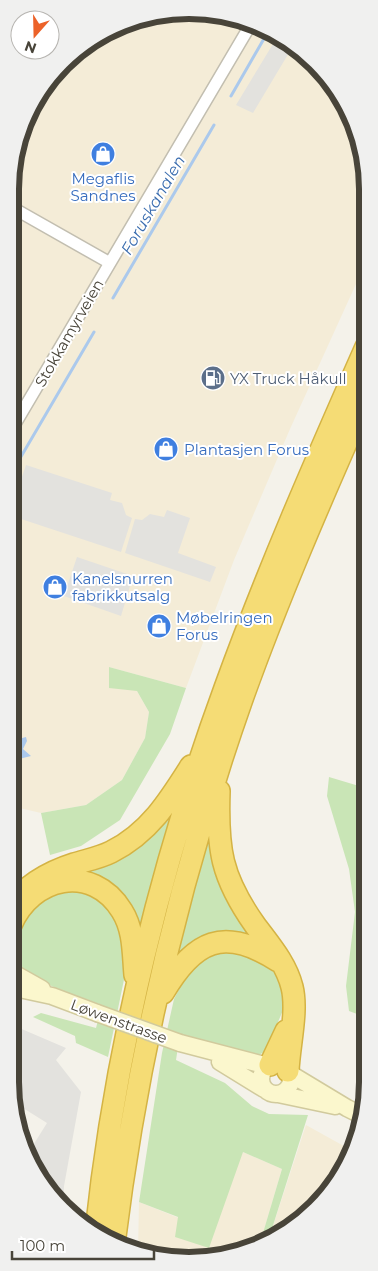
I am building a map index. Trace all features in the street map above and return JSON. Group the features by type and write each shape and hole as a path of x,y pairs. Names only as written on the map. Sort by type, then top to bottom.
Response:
{"highway":[{"path":"97,1225 116,1097 137,995 162,892 206,743 267,578 359,363"},
{"path":"115,1235 131,1127 154,1008 183,889 221,762 272,618 359,414"},
{"path":"19,898 32,884 54,872 111,852 144,830 163,810 206,743"},
{"path":"221,762 219,843 225,871 236,896 273,947 290,979 293,994 292,1020 279,1069"},
{"path":"19,911 25,901 42,887 57,882 72,881 98,888 116,903 129,926 137,995"},
{"path":"154,1008 185,961 197,951 212,944 229,941 245,943 260,949 281,963"}],"main road":[{"name":"Løwenstrasse","path":"19,976 52,996"},
{"name":"Løwenstrasse","path":"19,989 52,996 183,1044 279,1069 356,1112"},
{"name":"Løwenstrasse","path":"183,1044 271,1091 347,1108"},
{"path":"279,1069 289,1086 271,1091 261,1077 279,1069"}],"street":[{"name":"Stokkamyrveien","path":"19,417 248,30"},
{"name":"Stokkamyrveien","path":"19,211 110,263"}],"shaded area":[{"path":"189,19 222,22 254,32 293,54 324,85 342,114 353,145 358,167 359,277 290,429 234,560 186,688 109,667 137,691 149,712 145,738 122,780 86,805 41,813 19,808 19,189 22,156 32,124 47,94 77,61 94,47 114,36 156,22"},
{"path":"274,42 290,52 253,113 236,105"},
{"path":"26,465 112,493 110,500 122,503 126,515 132,518 121,552 19,518 19,486"},
{"path":"167,510 190,518 178,553 216,567 210,582 125,553 135,519 142,520 150,514 164,517"},
{"path":"77,557 133,576 121,616 64,596"},
{"path":"19,1028 66,1048 56,1060 81,1092 63,1196 54,1186 32,1147 47,1123 23,1108 21,1111"},
{"path":"306,1125 346,1147 331,1177 324,1186 293,1217 271,1231"},
{"path":"243,1152 282,1169 262,1236 222,1249 200,1252 167,1251 138,1244 139,1202 179,1218"}],"green space":[{"path":"109,667 186,688 170,734 120,820 81,846 50,855 41,813 86,805 122,780 145,738 149,712 137,691 109,688"},
{"path":"329,777 359,786 359,1015 349,1011 346,986 355,912 349,869 327,796"},
{"path":"176,799 142,951 131,914 72,877"},
{"path":"209,831 263,940 174,961"},
{"path":"62,889 96,894 119,918 126,970 108,1057 76,1043 75,1036 33,1017 41,1013 96,1028 102,1005 41,981 19,968 19,929 43,897"},
{"path":"217,950 244,950 280,974 288,998 266,1051 255,1057 180,1034 176,1060 225,1083 252,1106 269,1114 308,1115 271,1231 262,1236 282,1169 243,1152 209,1248 175,1237 178,1217 139,1202 162,1053 174,999 187,973 203,958"}],"water":[{"path":"26,737 27,741 23,749 31,756 19,759 19,739"}],"waterway":[{"name":"Foruskanalen","path":"231,96 265,37"},
{"name":"Foruskanalen","path":"113,298 214,125"},
{"name":"Foruskanalen","path":"19,460 94,332"}],"place":[{"name":"Megaflis Sandnes","path":"103,154"},
{"name":"YX Truck Håkull","path":"213,378"},
{"name":"Plantasjen Forus","path":"166,449"},
{"name":"Kanelsnurren fabrikkutsalg","path":"55,587"},
{"name":"Møbelringen Forus","path":"159,626"}]}
